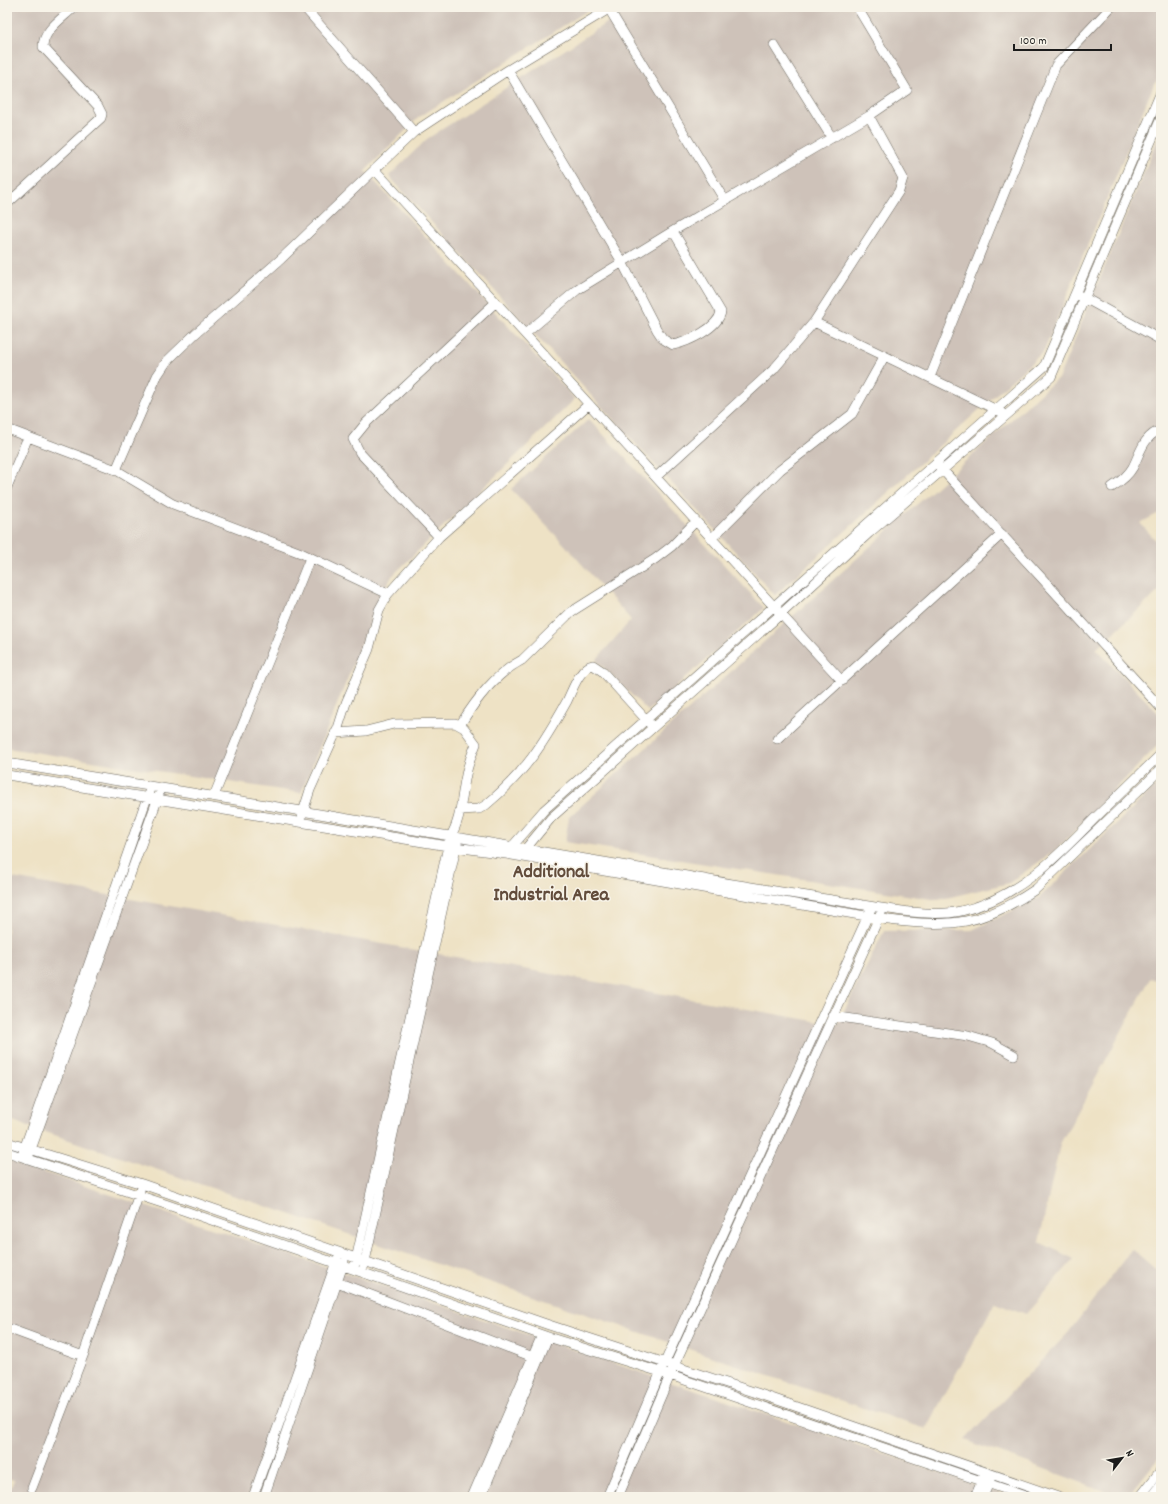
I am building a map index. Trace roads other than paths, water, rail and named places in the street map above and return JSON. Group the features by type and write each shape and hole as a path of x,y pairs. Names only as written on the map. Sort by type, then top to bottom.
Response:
{"street":[{"path":"7,204 101,118 102,114 98,106 44,47 43,41 46,34 74,7"},
{"path":"304,7 414,132"},
{"path":"525,334 577,290 673,231 869,116 907,90 857,7"},
{"path":"930,377 1056,66 1111,7"},
{"path":"116,470 157,376 167,362 375,170 414,132 508,70 610,8 725,201"},
{"path":"774,45 832,138"},
{"path":"508,70 622,262 657,330 669,344 678,344 706,330 720,318 721,312 673,231"},
{"path":"1002,413 1044,368 1161,92"},
{"path":"656,477 773,370 814,322 899,191 903,178 869,116"},
{"path":"506,854 544,810 775,607 1002,413 1051,377 1161,118"},
{"path":"375,170 842,681"},
{"path":"1076,293 1161,340"},
{"path":"439,537 360,453 353,439 366,423 496,302"},
{"path":"814,322 1002,413"},
{"path":"712,538 780,470 852,414 884,357"},
{"path":"299,822 310,790 369,649 379,610 388,594 439,537 589,404"},
{"path":"7,429 116,470 174,504 310,558 388,594"},
{"path":"1112,487 1123,480 1132,468 1149,437 1155,432 1161,430"},
{"path":"7,487 28,437"},
{"path":"939,467 1161,708"},
{"path":"520,857 525,848 551,818 781,614 939,467"},
{"path":"460,725 482,693 512,665 522,660 571,612 655,559 672,546 696,521"},
{"path":"777,739 1002,534"},
{"path":"214,796 310,558"},
{"path":"460,810 479,809 486,805 528,764 544,741 580,676 589,666 593,665 602,671 653,727"},
{"path":"335,733 366,731 394,724 455,723 464,728 476,744 469,760 460,810 358,1271"},
{"path":"7,775 299,822 453,842 513,846 883,908 949,913 981,905 1010,892 1049,864 1161,754"},
{"path":"7,763 303,811 520,857 927,925 966,922 999,911 1017,902 1036,889 1057,871 1161,769"},
{"path":"26,1154 151,786"},
{"path":"26,1154 162,788"},
{"path":"607,1497 665,1362 872,906"},
{"path":"618,1497 674,1366 883,908"},
{"path":"833,1016 968,1036 992,1044 1014,1055"},
{"path":"7,1142 26,1154 138,1196 339,1266 358,1271 545,1336 670,1375 1028,1497"},
{"path":"7,1152 26,1154 142,1184 549,1325 665,1362 1058,1497"},
{"path":"32,1488 83,1356 142,1184"},
{"path":"253,1497 339,1266 342,1254"},
{"path":"713,1257 722,1260"},
{"path":"264,1497 337,1282 339,1266"},
{"path":"337,1282 533,1357"},
{"path":"7,1328 83,1356"},
{"path":"472,1497 533,1357 545,1336"},
{"path":"481,1497 545,1336"},
{"path":"1140,1497 1161,1470"},
{"path":"975,1497 985,1483 989,1474"},
{"path":"983,1497 985,1483"},
{"path":"1152,1497 1161,1485"}],"district":[{"name":"Additional Industrial Area","path":"551,882"}]}
